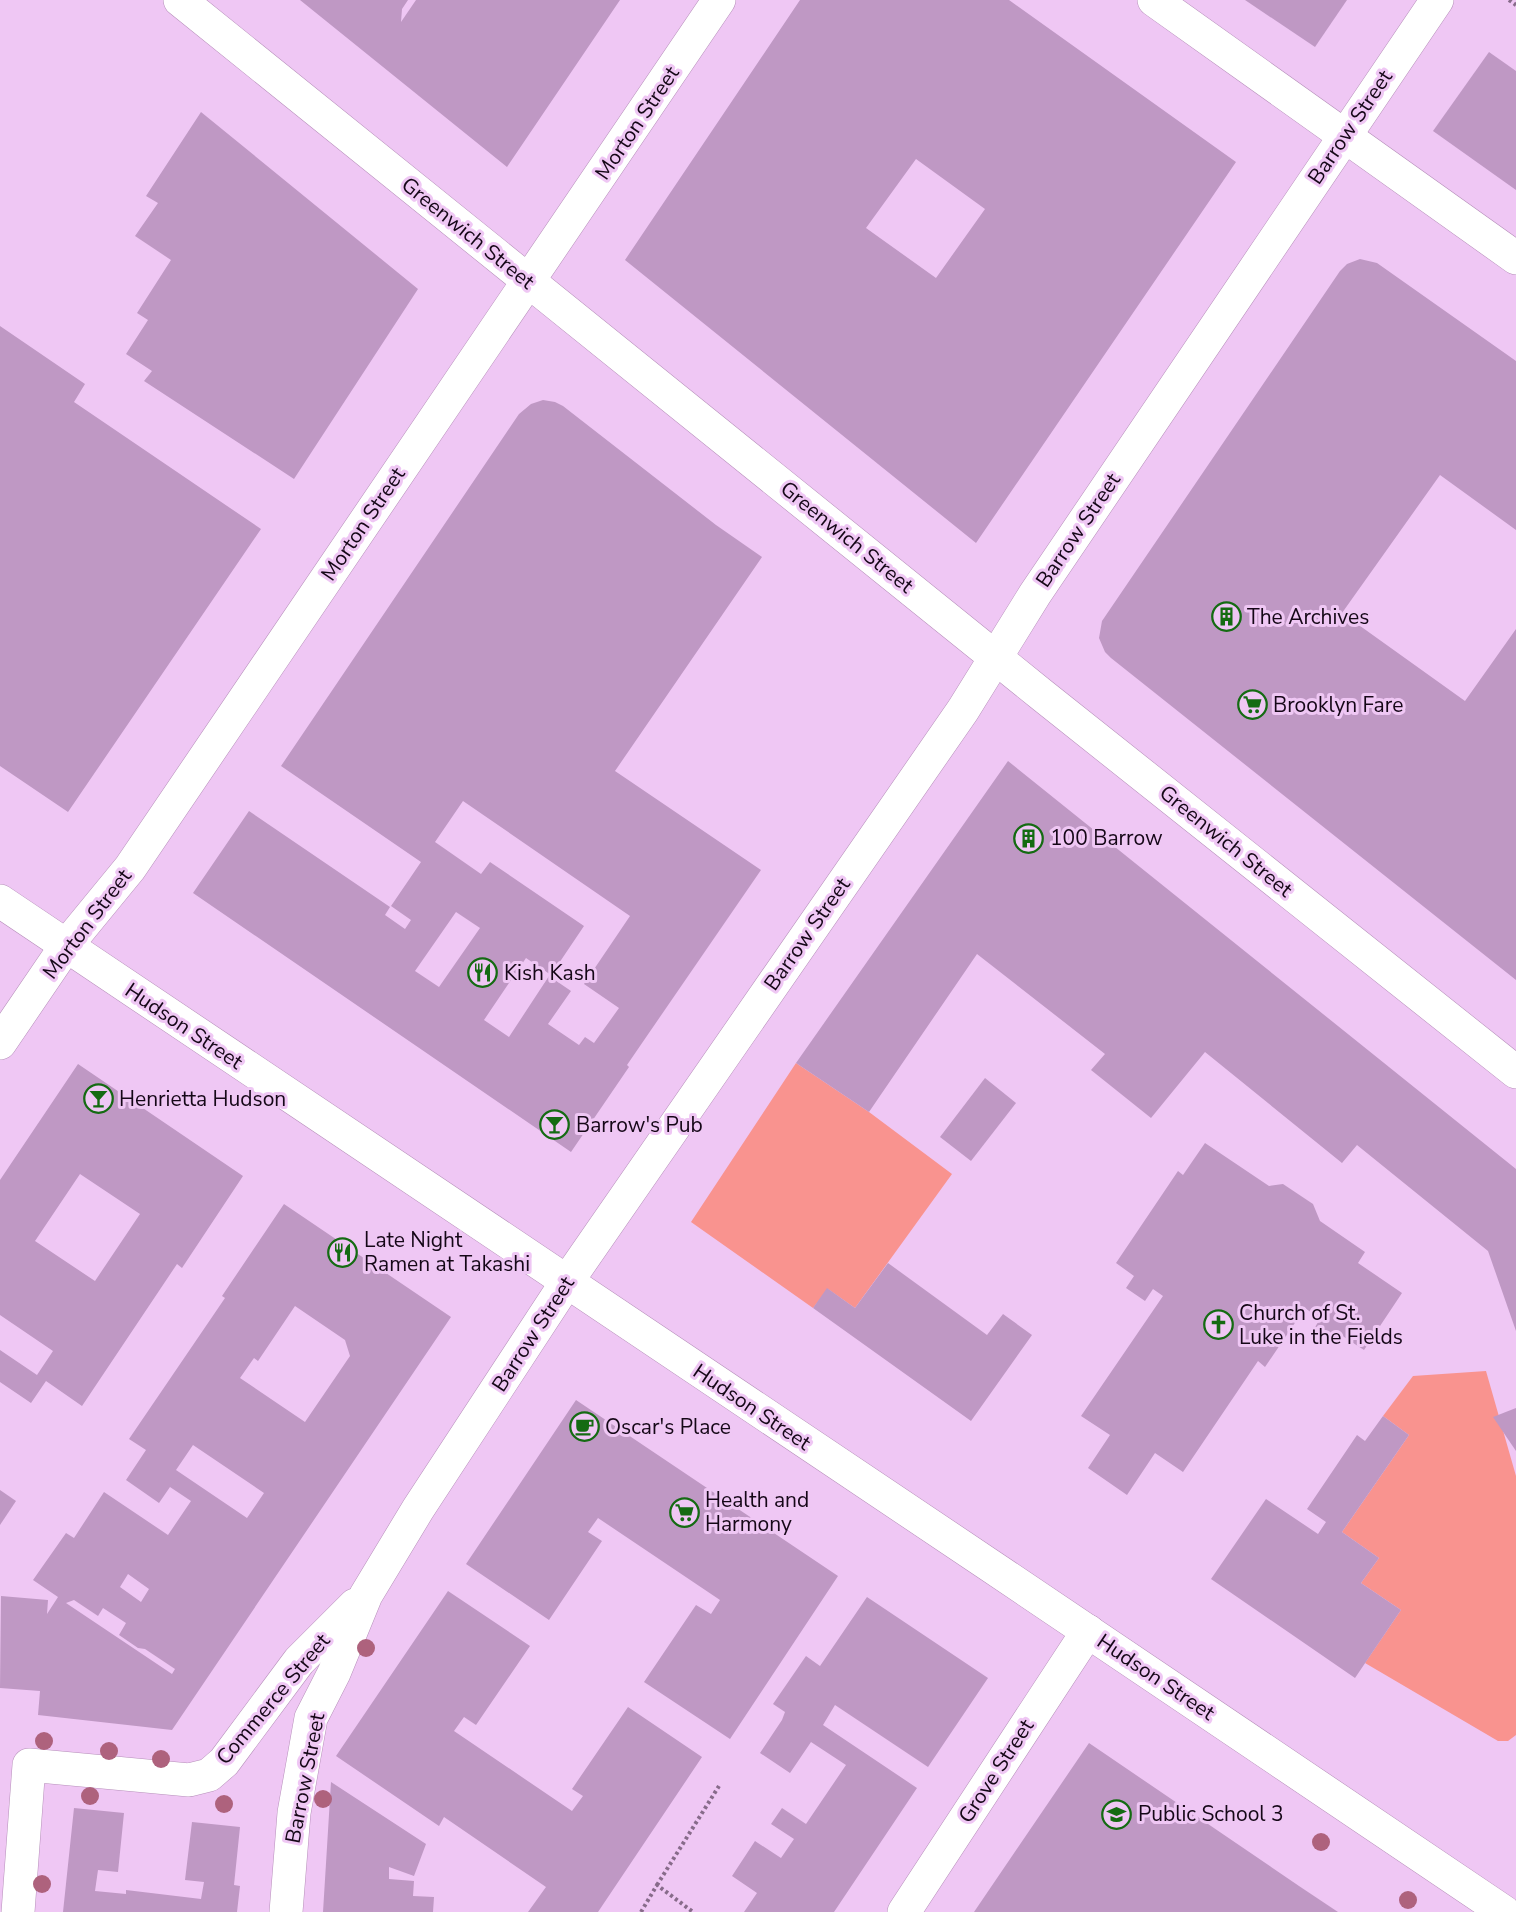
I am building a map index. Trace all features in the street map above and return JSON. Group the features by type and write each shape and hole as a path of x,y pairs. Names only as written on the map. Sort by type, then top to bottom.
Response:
{"street":[{"name":"Greenwich Street","path":"180,0 1516,1072"},
{"name":"Morton Street","path":"0,1043 66,946 130,868 719,0"},
{"path":"1154,0 1516,258"},
{"name":"Barrow Street","path":"286,1912 294,1813 311,1718 366,1595 418,1509 566,1284 963,710 1048,574 1437,0"},
{"name":"Hudson Street","path":"0,901 566,1284 1088,1630 1504,1912"},
{"name":"Commerce Street","path":"18,1912 29,1765 189,1780 208,1774 224,1762 242,1741 299,1661 366,1595"},
{"name":"Grove Street","path":"904,1912 1088,1630"}],"path":[{"path":"1509,0 1516,5"},
{"path":"641,1912 720,1786"},
{"path":"657,1885 693,1912"}],"shaded area":[{"path":"796,1063 869,1112 952,1174 855,1308 828,1289 813,1308 691,1222"},
{"path":"1486,1371 1516,1476 1516,1735 1508,1741 1498,1741 1365,1663 1401,1610 1361,1583 1379,1558 1342,1532 1409,1435 1383,1416 1413,1376"}],"building":[{"path":"300,0 408,0 402,9 401,22 416,0 620,0 507,167"},
{"path":"800,0 1009,0 1236,162 976,543 625,260","holes":["916,159 985,209 936,278 866,228"]},
{"path":"1245,0 1347,0 1315,47"},
{"path":"1489,52 1516,71 1516,190 1433,131"},
{"path":"201,112 418,289 294,479 144,381 152,371 126,354 148,320 137,313 171,260 135,236 158,203 146,196"},
{"name":"The Archives","path":"1360,259 1377,263 1516,361 1516,530 1440,475 1342,613 1465,701 1516,629 1516,980 1111,658 1105,652 1099,638 1102,621 1340,271 1347,264"},
{"path":"0,326 85,384 74,402 261,529 68,812 0,766"},
{"path":"543,400 563,406 716,525 762,557 615,771 761,870 627,1065 629,1067 571,1152 193,893 249,811 390,907 385,915 405,929 411,920 391,906 421,862 281,766 519,414 531,404","holes":["463,801 630,916 584,984 619,1008 594,1043 585,1037 579,1045 548,1024 571,991 549,976 509,1037 484,1020 526,958 551,975 584,926 490,862 481,874 435,842","456,912 480,928 439,987 415,971"]},
{"path":"1008,761 1516,1169 1516,1331 1488,1251 1357,1145 1342,1163 1205,1052 1151,1118 1091,1070 1105,1054 977,954 869,1112 796,1063"},
{"path":"78,1064 243,1176 182,1268 177,1264 82,1406 46,1381 31,1403 0,1382 0,1350 37,1375 53,1351 0,1315 0,1180","holes":["80,1174 140,1214 95,1281 35,1241"]},
{"path":"985,1078 1016,1103 971,1161 940,1137"},
{"name":"Church of St. Luke in the Fields","path":"1205,1143 1269,1186 1283,1184 1313,1204 1320,1221 1365,1252 1358,1263 1402,1293 1364,1350 1341,1335 1333,1346 1312,1332 1320,1319 1305,1308 1265,1367 1258,1361 1183,1472 1155,1453 1127,1495 1088,1468 1110,1435 1081,1416 1163,1296 1153,1289 1145,1301 1126,1288 1134,1276 1116,1263 1178,1171 1183,1175"},
{"path":"284,1204 451,1317 172,1730 38,1715 40,1691 0,1688 1,1596 48,1600 47,1614 58,1597 33,1580 66,1533 74,1538 104,1492 168,1535 191,1501 170,1487 159,1503 126,1480 146,1450 129,1439 225,1298 222,1296","holes":["295,1306 345,1340 350,1356 305,1422 240,1378 254,1358 258,1361","193,1445 264,1493 247,1518 176,1470","128,1574 149,1589 141,1602 120,1587","74,1600 98,1616 103,1608 126,1623 119,1635 175,1669 172,1674 66,1603"]},
{"path":"888,1263 987,1335 1003,1314 1032,1335 971,1421 813,1308 827,1288 855,1308"},
{"path":"576,1400 838,1576 730,1739 644,1682 696,1605 711,1614 720,1600 598,1518 588,1532 602,1541 549,1620 466,1564"},
{"path":"1516,1408 1516,1451 1493,1417"},
{"path":"1383,1416 1409,1435 1342,1532 1379,1558 1361,1583 1401,1610 1355,1678 1211,1579 1266,1499 1318,1534 1326,1522 1307,1509 1357,1435 1365,1441"},
{"path":"0,1490 16,1501 0,1525"},
{"path":"448,1591 530,1646 476,1725 464,1717 454,1731 572,1811 583,1796 572,1789 628,1707 702,1757 598,1912 528,1912 546,1887 444,1817 439,1826 336,1756"},
{"path":"867,1597 988,1678 928,1767 835,1705 823,1725 917,1788 834,1912 744,1912 757,1893 732,1876 755,1841 781,1858 794,1839 771,1824 782,1808 806,1824 846,1765 811,1742 790,1773 760,1753 785,1712 773,1704 806,1656 820,1666"},
{"name":"Public School 3","path":"1089,1743 1299,1886 1338,1912 974,1912"},
{"path":"331,1782 426,1844 414,1876 389,1867 389,1879 414,1881 413,1896 434,1897 433,1912 323,1912"},
{"path":"74,1808 124,1813 118,1872 98,1870 95,1891 126,1894 126,1890 201,1899 204,1882 185,1880 192,1822 240,1827 234,1885 240,1886 237,1912 63,1912"}],"place":[{"name":"The Archives","path":"1226,617"},
{"name":"Brooklyn Fare","path":"1252,705"},
{"name":"100 Barrow","path":"1029,838"},
{"name":"Kish Kash","path":"483,973"},
{"name":"Henrietta Hudson","path":"98,1099"},
{"name":"Barrow's Pub","path":"555,1125"},
{"name":"Late Night Ramen at Takashi","path":"343,1252"},
{"name":"Church of St. Luke in the Fields","path":"1218,1325"},
{"name":"Oscar's Place","path":"584,1427"},
{"name":"Health and Harmony","path":"684,1512"},
{"name":"Public School 3","path":"1117,1814"}]}
